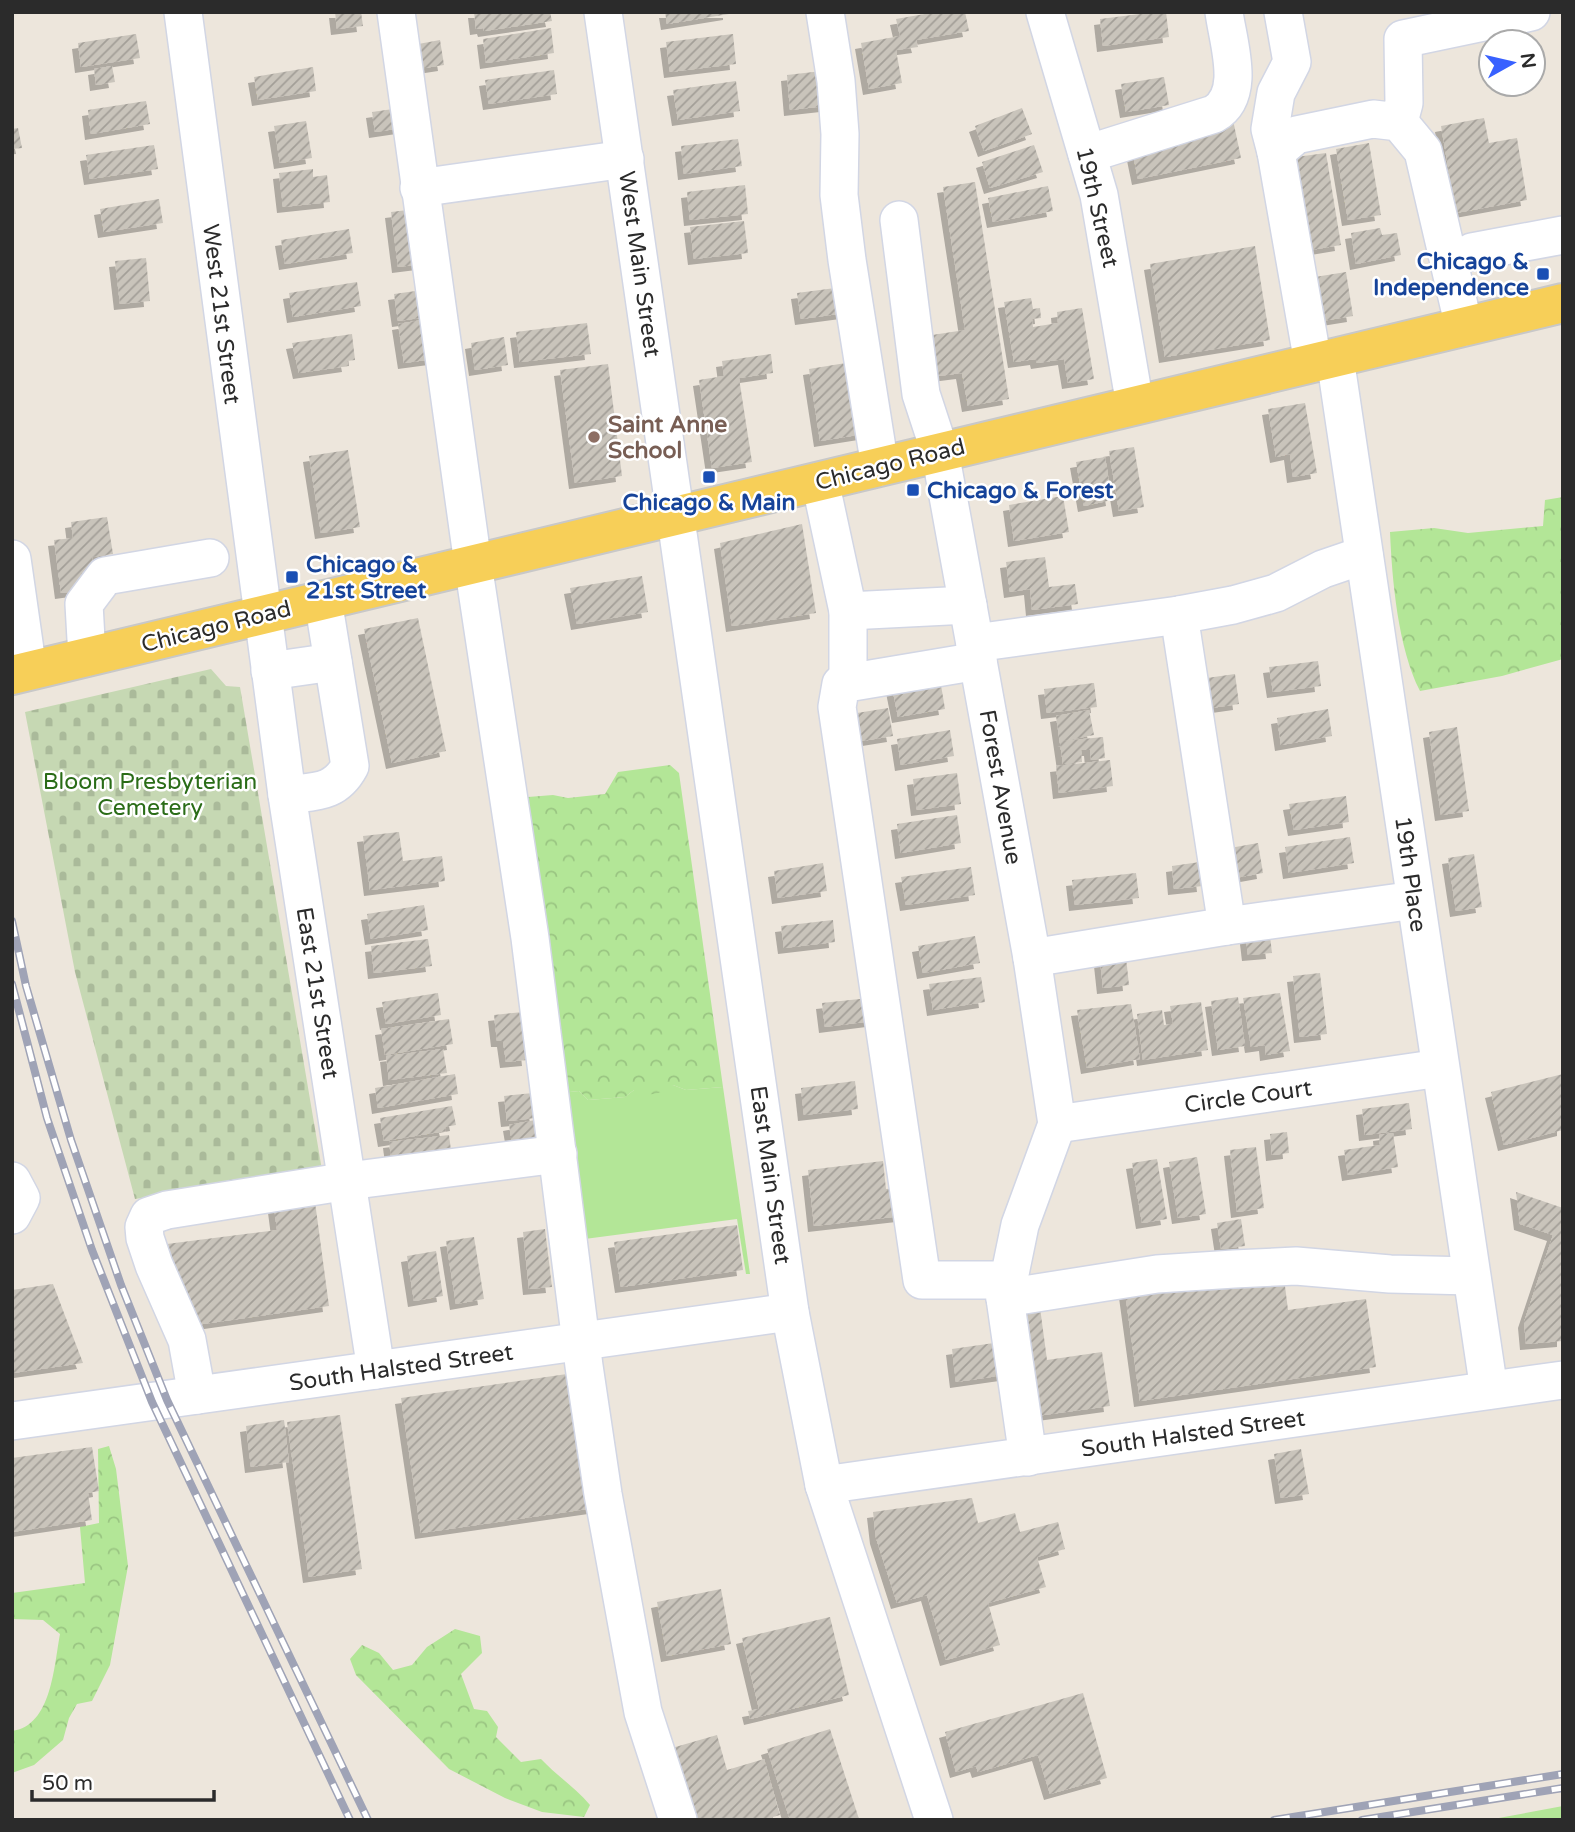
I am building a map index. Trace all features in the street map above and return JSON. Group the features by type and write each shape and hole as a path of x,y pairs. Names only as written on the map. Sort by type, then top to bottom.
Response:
{"main road":[{"name":"Chicago Road","path":"20,673 1563,303"}],"street":[{"name":"West 21st Street","path":"183,12 262,615"},
{"path":"396,12 473,564 528,925 583,1341 584,1366 603,1494 643,1712 678,1820"},
{"name":"West Main Street","path":"603,12 676,516"},
{"path":"825,12 836,81 840,134 839,195 880,467"},
{"name":"19th Street","path":"1045,12 1099,195 1136,405"},
{"path":"1087,153 1223,109 1229,102 1234,86 1224,12"},
{"name":"19th Place","path":"1283,12 1292,62 1276,93 1270,129 1324,360 1364,555 1489,1390"},
{"path":"1399,122 1404,103 1403,39 1531,12"},
{"path":"1276,152 1296,135 1373,119 1399,122 1423,152 1464,327"},
{"path":"419,188 625,159"},
{"name":"Forest Avenue","path":"899,220 921,394 940,452 1032,958 1057,1124"},
{"path":"1472,252 1563,235"},
{"path":"820,481 848,611 848,682"},
{"name":"East Main Street","path":"676,516 790,1312 824,1485 934,1820"},
{"path":"1364,555 1324,569 1276,593 1233,605 976,652 841,684 837,707 922,1280 1007,1289 1296,1266 1390,1274 1471,1276"},
{"path":"87,657 84,604 105,576 211,558"},
{"path":"12,559 20,673"},
{"path":"287,795 330,789 343,780 350,766 323,600"},
{"path":"848,611 968,605"},
{"name":"East 21st Street","path":"262,615 287,795 376,1370"},
{"path":"1179,615 1227,926"},
{"path":"270,671 333,662"},
{"path":"1032,958 1227,926 1415,900"},
{"name":"Circle Court","path":"1057,1124 1440,1068"},
{"path":"1028,1457 1007,1289 1020,1225 1057,1124"},
{"path":"197,1395 187,1340 145,1238 144,1227 149,1216 167,1210 348,1181 558,1154"},
{"path":"12,1181 21,1198 12,1215"},
{"name":"South Halsted Street","path":"12,1421 790,1312"},
{"name":"South Halsted Street","path":"824,1485 1563,1380"}],"green space":[{"path":"1563,497 1563,659 1502,676 1420,691 1412,674 1401,634 1392,571 1390,532 1434,528 1468,533 1543,526 1545,500"},
{"name":"Bloom Presbyterian Cemetery","path":"211,669 226,686 240,687 322,1170 135,1199 75,972 25,712"},
{"path":"670,765 679,773 723,1087 686,1090 673,1085 654,1094 634,1090 625,1097 588,1100 579,1091 560,1093 519,803 528,797 553,795 568,798 605,794 618,772"},
{"path":"673,1085 686,1090 723,1087 750,1274 746,1274 737,1219 577,1240 560,1093 579,1091 588,1100 625,1097 634,1090"},
{"path":"109,1446 116,1469 128,1566 110,1665 92,1701 77,1704 69,1718 63,1740 34,1765 12,1773 12,1731 25,1727 36,1718 43,1706 53,1677 60,1634 43,1620 12,1619 12,1593 85,1583 80,1527 99,1523 98,1449"},
{"path":"455,1629 480,1636 482,1653 461,1674 474,1709 487,1711 498,1727 496,1737 521,1762 541,1759 579,1793 590,1805 584,1817 542,1812 505,1798 449,1769 356,1675 350,1659 362,1645 379,1653 393,1670 412,1665 427,1647"},
{"path":"1563,1806 1563,1820 1488,1820"}],"building":[{"path":"335,12 361,12 363,26 337,29"},
{"path":"474,12 550,12 552,21 484,31 483,28 476,29"},
{"path":"665,12 729,12 729,14 667,24"},
{"path":"936,12 965,12 969,31 916,40 918,47 896,50 902,83 869,89 861,43 900,36 896,19"},
{"path":"1166,12 1169,37 1103,46 1100,19"},
{"path":"551,28 554,53 486,63 483,39"},
{"path":"136,34 140,58 81,67 78,43"},
{"path":"733,34 736,64 670,72 666,42"},
{"path":"440,40 444,65 418,69 413,45"},
{"path":"112,66 115,82 96,85 94,69"},
{"path":"313,67 316,91 258,100 254,77"},
{"path":"554,70 557,94 489,104 485,80"},
{"path":"822,71 826,106 790,110 787,75"},
{"path":"1164,77 1169,105 1126,112 1121,84"},
{"path":"736,81 740,111 678,120 673,90"},
{"path":"146,101 150,124 91,134 88,110"},
{"path":"400,108 402,128 375,132 372,112"},
{"path":"1022,108 1032,134 984,151 975,126"},
{"path":"1484,118 1489,143 1517,138 1527,200 1456,213 1441,126"},
{"path":"1233,120 1241,158 1138,179 1131,145"},
{"path":"306,121 312,158 280,163 274,126"},
{"path":"18,128 22,148 12,149 12,129"},
{"path":"738,139 742,166 684,174 681,146"},
{"path":"1369,143 1381,215 1348,220 1336,149"},
{"path":"154,145 158,169 90,179 86,155"},
{"path":"1034,145 1043,172 990,188 982,162"},
{"path":"1326,153 1341,245 1311,250 1296,157"},
{"path":"313,169 313,177 327,175 330,202 283,207 279,173"},
{"path":"975,182 1009,399 968,406 962,373 938,376 932,335 965,330 943,187"},
{"path":"745,185 748,214 690,220 687,192"},
{"path":"1048,186 1053,211 993,222 988,198"},
{"path":"159,199 163,223 104,232 100,209"},
{"path":"416,209 422,264 398,267 391,212"},
{"path":"744,221 748,253 694,259 690,227"},
{"path":"1380,228 1382,235 1397,233 1401,255 1356,264 1351,233"},
{"path":"349,229 353,253 285,264 281,240"},
{"path":"1255,246 1270,340 1165,357 1150,264"},
{"path":"146,258 150,301 120,304 115,261"},
{"path":"1346,272 1353,316 1322,321 1315,277"},
{"path":"357,282 361,306 293,317 289,293"},
{"path":"843,287 846,313 801,319 797,293"},
{"path":"423,290 427,317 398,321 394,294"},
{"path":"1031,298 1033,309 1040,308 1041,318 1032,319 1033,327 1058,323 1057,312 1082,308 1094,379 1068,383 1064,359 1037,363 1036,359 1014,362 1004,302"},
{"path":"428,319 434,359 404,363 398,324"},
{"path":"587,323 591,354 520,362 516,332"},
{"path":"352,334 355,360 347,361 348,366 299,373 292,343"},
{"path":"504,337 508,365 475,370 471,343"},
{"path":"771,354 773,373 739,378 752,462 712,468 699,380 724,376 722,361"},
{"path":"852,362 864,434 820,441 809,369"},
{"path":"608,364 622,476 575,483 560,370"},
{"path":"1305,403 1317,473 1293,477 1290,454 1276,457 1268,409"},
{"path":"1134,447 1144,507 1119,511 1109,451"},
{"path":"348,450 360,527 321,533 309,456"},
{"path":"1105,457 1112,500 1084,506 1076,462"},
{"path":"1063,496 1069,532 1014,541 1009,505"},
{"path":"107,517 113,554 92,557 94,571 81,573 83,590 61,593 54,540 73,538 71,522"},
{"path":"802,524 816,613 732,626 720,543"},
{"path":"1045,557 1049,587 1075,584 1078,604 1032,610 1030,589 1010,592 1006,562"},
{"path":"642,576 648,612 577,624 570,588"},
{"path":"418,618 446,751 392,763 364,629"},
{"path":"1318,661 1321,686 1273,692 1269,667"},
{"path":"1235,674 1239,704 1204,709 1200,679"},
{"path":"940,679 945,709 898,717 892,687"},
{"path":"1094,683 1097,707 1047,713 1044,689"},
{"path":"888,708 893,736 856,742 851,714"},
{"path":"1328,709 1332,736 1281,745 1277,718"},
{"path":"1089,710 1094,735 1063,741 1103,737 1105,758 1091,760 1090,750 1081,750 1082,762 1063,764 1056,716"},
{"path":"1457,727 1469,811 1441,815 1429,732"},
{"path":"950,730 954,756 901,765 897,739"},
{"path":"1110,760 1113,786 1059,793 1056,766"},
{"path":"957,773 961,804 917,810 913,779"},
{"path":"1346,796 1349,822 1294,830 1289,804"},
{"path":"957,815 961,843 901,853 897,824"},
{"path":"399,832 403,861 442,856 445,881 370,890 363,836"},
{"path":"1350,837 1354,863 1289,873 1285,847"},
{"path":"1258,843 1263,873 1235,878 1230,848"},
{"path":"1474,854 1482,907 1456,911 1448,858"},
{"path":"1200,862 1203,886 1174,889 1172,866"},
{"path":"823,863 827,891 778,898 774,871"},
{"path":"971,867 975,895 906,905 901,877"},
{"path":"1136,873 1139,898 1075,905 1072,880"},
{"path":"424,905 428,930 371,939 367,914"},
{"path":"833,920 835,942 784,948 781,926"},
{"path":"1269,928 1272,953 1248,955 1245,930"},
{"path":"975,936 980,963 923,973 918,946"},
{"path":"428,939 432,966 374,973 371,946"},
{"path":"1125,948 1129,985 1103,988 1099,951"},
{"path":"1320,973 1327,1034 1300,1037 1293,976"},
{"path":"981,977 985,1002 933,1010 929,984"},
{"path":"438,993 441,1015 386,1024 382,1002"},
{"path":"1280,993 1290,1051 1266,1055 1265,1045 1251,1047 1243,998"},
{"path":"1238,997 1245,1046 1218,1050 1211,1001"},
{"path":"869,998 872,1021 825,1027 822,1003"},
{"path":"1201,1002 1208,1050 1143,1060 1137,1014 1162,1010 1164,1025 1173,1024 1170,1006"},
{"path":"1131,1004 1140,1059 1087,1068 1077,1010"},
{"path":"523,1012 528,1060 506,1062 503,1041 497,1041 494,1015"},
{"path":"449,1019 453,1044 385,1055 381,1029"},
{"path":"443,1049 447,1073 389,1080 386,1056"},
{"path":"455,1074 458,1094 378,1108 375,1088"},
{"path":"1563,1074 1563,1130 1504,1145 1491,1092"},
{"path":"855,1081 858,1109 804,1115 801,1088"},
{"path":"533,1093 536,1118 507,1121 504,1096"},
{"path":"1409,1103 1412,1129 1365,1135 1362,1109"},
{"path":"452,1106 456,1125 445,1127 446,1131 384,1141 380,1118"},
{"path":"535,1120 539,1143 513,1148 509,1125"},
{"path":"1287,1132 1289,1153 1272,1155 1270,1134"},
{"path":"1393,1133 1398,1167 1348,1175 1344,1150 1380,1145 1379,1135"},
{"path":"449,1135 452,1158 392,1165 389,1142"},
{"path":"1256,1147 1264,1208 1237,1212 1230,1150"},
{"path":"1197,1157 1206,1214 1178,1218 1169,1162"},
{"path":"1157,1159 1167,1219 1142,1223 1132,1163"},
{"path":"883,1161 886,1189 899,1188 902,1216 814,1226 808,1170"},
{"path":"1516,1192 1563,1208 1563,1341 1526,1344 1524,1322 1553,1235 1520,1224"},
{"path":"315,1202 329,1306 189,1326 159,1245 277,1230 274,1207"},
{"path":"1241,1219 1245,1246 1221,1249 1217,1223"},
{"path":"737,1225 743,1270 621,1287 614,1242"},
{"path":"545,1229 552,1287 529,1289 523,1232"},
{"path":"474,1237 484,1299 456,1304 446,1241"},
{"path":"436,1251 443,1296 414,1301 407,1256"},
{"path":"1283,1270 1288,1310 1366,1299 1376,1367 1140,1401 1125,1292"},
{"path":"53,1284 83,1363 13,1373 12,1290"},
{"path":"1039,1300 1047,1360 1102,1352 1110,1406 1029,1417 1013,1304"},
{"path":"1001,1342 1005,1375 956,1382 952,1349"},
{"path":"574,1373 594,1508 421,1533 401,1398"},
{"path":"340,1415 362,1569 309,1577 287,1422"},
{"path":"284,1420 289,1462 251,1467 246,1426"},
{"path":"92,1447 99,1491 88,1493 92,1520 12,1532 12,1458"},
{"path":"1301,1449 1309,1494 1281,1498 1274,1454"},
{"path":"972,1498 978,1523 1015,1513 1020,1532 1058,1522 1065,1549 1037,1557 1046,1587 988,1603 1000,1645 946,1660 927,1595 897,1603 876,1538 873,1512"},
{"path":"721,1589 731,1644 667,1656 657,1602"},
{"path":"830,1617 849,1695 750,1719 748,1711 759,1709 742,1638"},
{"path":"1083,1693 1107,1778 1050,1794 1038,1755 978,1772 976,1766 956,1772 945,1732"},
{"path":"830,1729 859,1819 790,1820 767,1749"},
{"path":"717,1735 727,1770 764,1759 780,1815 762,1820 685,1820 665,1750"}],"railway":[{"path":"12,921 26,986 71,1140 121,1285 167,1400 368,1820"},
{"path":"12,984 47,1118 92,1250 152,1402 350,1820"},
{"path":"1274,1820 1563,1774"},
{"path":"1362,1820 1563,1788"}],"place":[{"name":"Chicago & Independence","path":"1543,274"},
{"name":"Saint Anne School","path":"594,437"},
{"name":"Chicago & Main","path":"709,477"},
{"name":"Chicago & Forest","path":"913,490"},
{"name":"Chicago & 21st Street","path":"292,577"}]}
